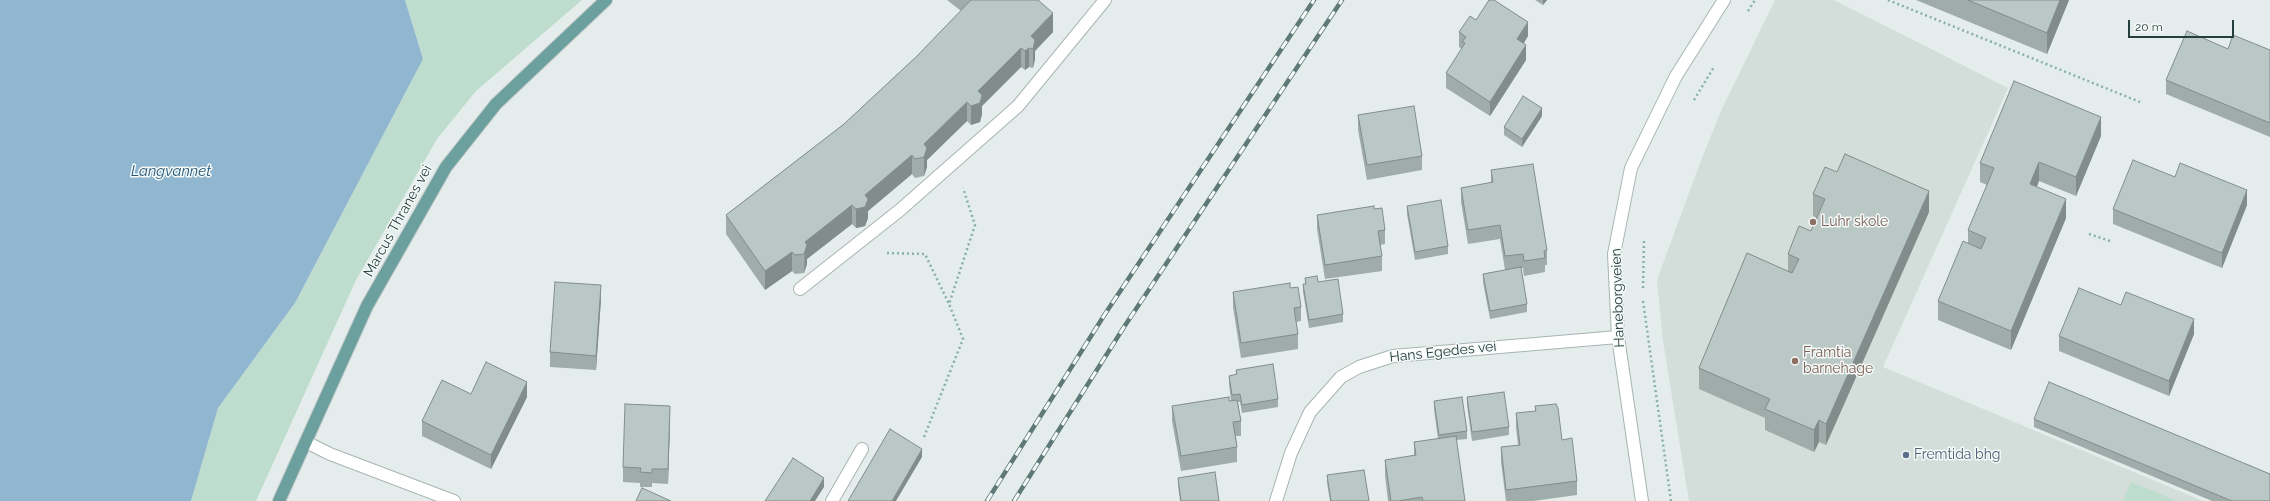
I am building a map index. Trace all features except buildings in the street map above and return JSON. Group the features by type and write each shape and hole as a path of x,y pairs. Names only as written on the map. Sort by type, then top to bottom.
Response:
{"main road":[{"name":"Marcus Thranes vei","path":"279,501 367,306 446,166 496,104 606,0"}],"street":[{"path":"800,289 900,210 1018,106 1104,0"},
{"name":"Haneborgveien","path":"1642,501 1618,337 1614,254 1631,168 1676,76 1724,0"},
{"name":"Hans Egedes vei","path":"1276,501 1291,453 1310,412 1341,377 1359,367 1393,356 1618,337"},
{"path":"306,442 330,454 454,501"},
{"path":"832,501 862,449"}],"path":[{"path":"1747,13 1755,0"},
{"path":"1888,0 2140,102"},
{"path":"1691,105 1714,66"},
{"path":"949,304 975,225 955,162"},
{"path":"2089,234 2110,241"},
{"path":"1644,238 1642,296 1671,501"},
{"path":"848,251 925,254 949,304 963,339 924,437"}],"shaded area":[{"name":"Luhr skole","path":"1775,0 1834,0 2008,88 1883,367 2203,501 1689,501 1663,341 1657,280 1700,163 1721,111"}],"green space":[{"path":"405,0 582,0 476,91 437,139 356,280 256,501 191,501 218,408 295,303 423,59"},
{"path":"2131,482 2177,501 2123,501"}],"water":[{"name":"Langvannet","path":"0,0 405,0 423,59 295,303 218,408 191,501 0,501"}],"railway":[{"path":"987,501 1105,314 1314,0"},
{"path":"1014,501 1124,327 1342,0"}],"place":[{"name":"Luhr skole","path":"1813,222"},
{"name":"Framtia barnehage","path":"1795,361"},
{"name":"Fremtida bhg","path":"1906,455"}]}
